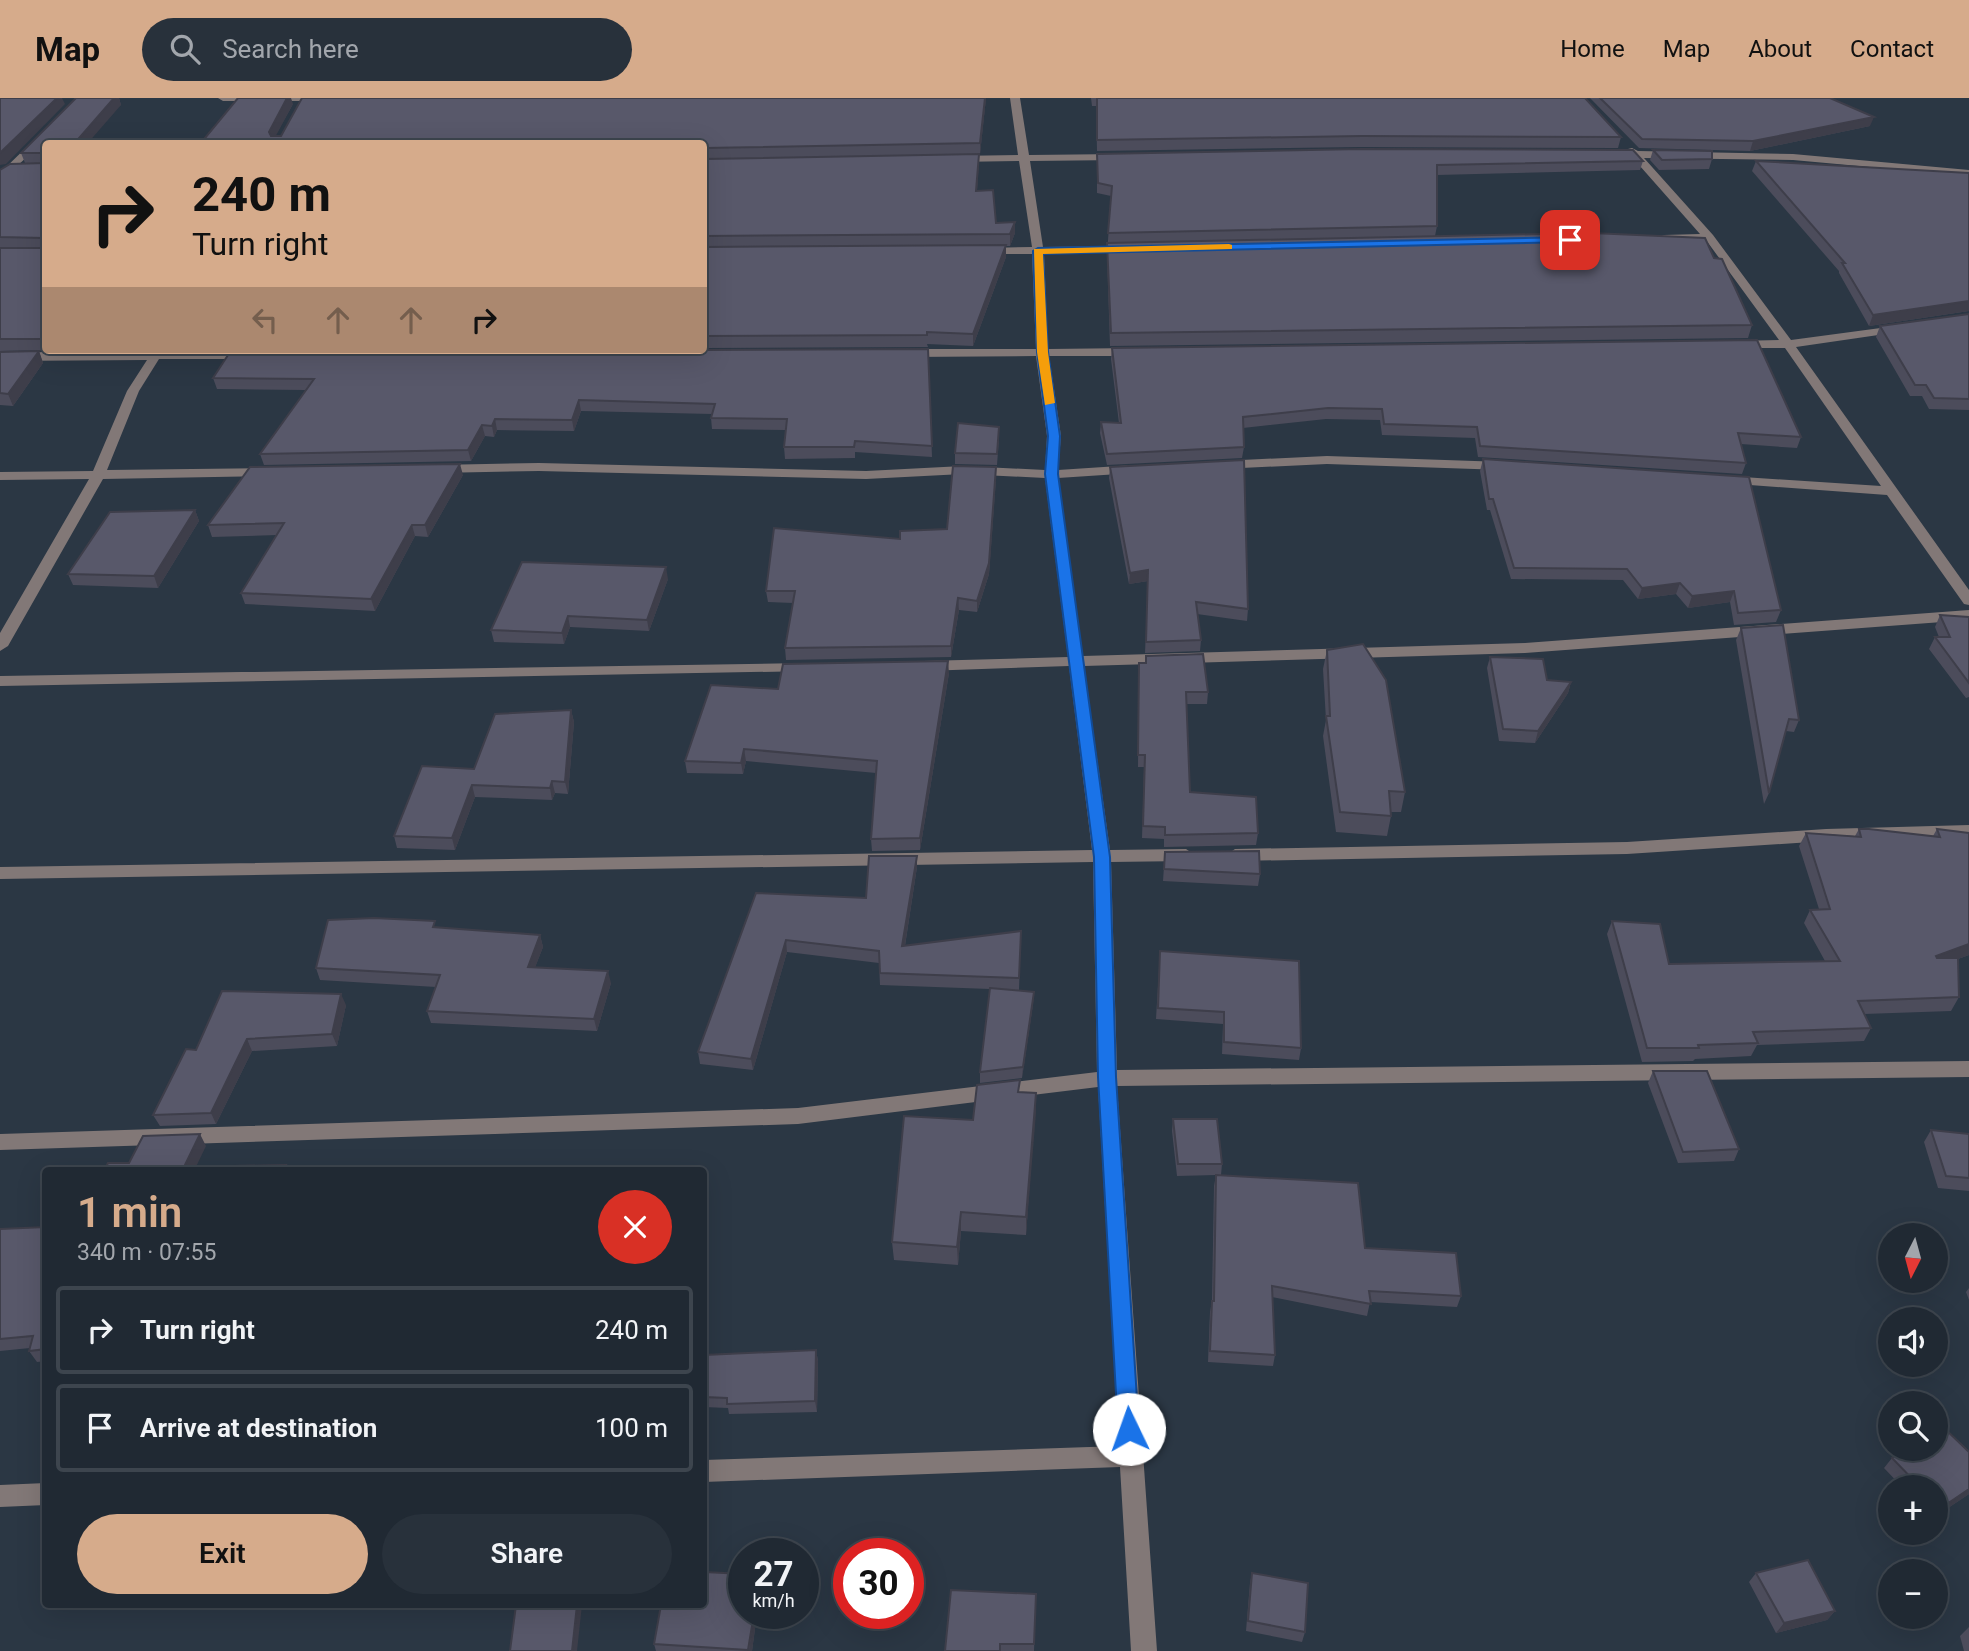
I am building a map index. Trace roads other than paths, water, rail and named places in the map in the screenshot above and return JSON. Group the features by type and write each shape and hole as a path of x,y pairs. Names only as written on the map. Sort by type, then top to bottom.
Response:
{"street":[{"path":"223,98 358,98"},
{"path":"1015,98 1038,251 1042,352 1054,436 1051,474 1102,857 1107,1077 1144,1651"},
{"path":"296,110 302,99"},
{"path":"0,179 46,133"},
{"path":"1617,138 1635,154 1709,237 1969,601"},
{"path":"1594,153 1793,157 1969,173"},
{"path":"939,160 1131,156"},
{"path":"1653,238 1709,237"},
{"path":"968,251 1136,249"},
{"path":"1719,345 1788,344 1917,325"},
{"path":"890,353 1153,351"},
{"path":"0,357 118,354"},
{"path":"0,646 98,475 133,391 157,354"},
{"path":"212,354 267,355"},
{"path":"1203,466 1327,460 1515,467"},
{"path":"429,469 553,468 866,475 962,470 1051,474 1148,469"},
{"path":"0,476 277,472"},
{"path":"1714,480 1890,491"},
{"path":"908,666 1525,648 1969,615"},
{"path":"0,681 824,667"},
{"path":"0,873 1627,848 1826,835 1969,831"},
{"path":"0,1142 798,1116 1107,1077 1969,1069"},
{"path":"707,1471 1130,1456"},
{"path":"0,1496 42,1494"}]}
